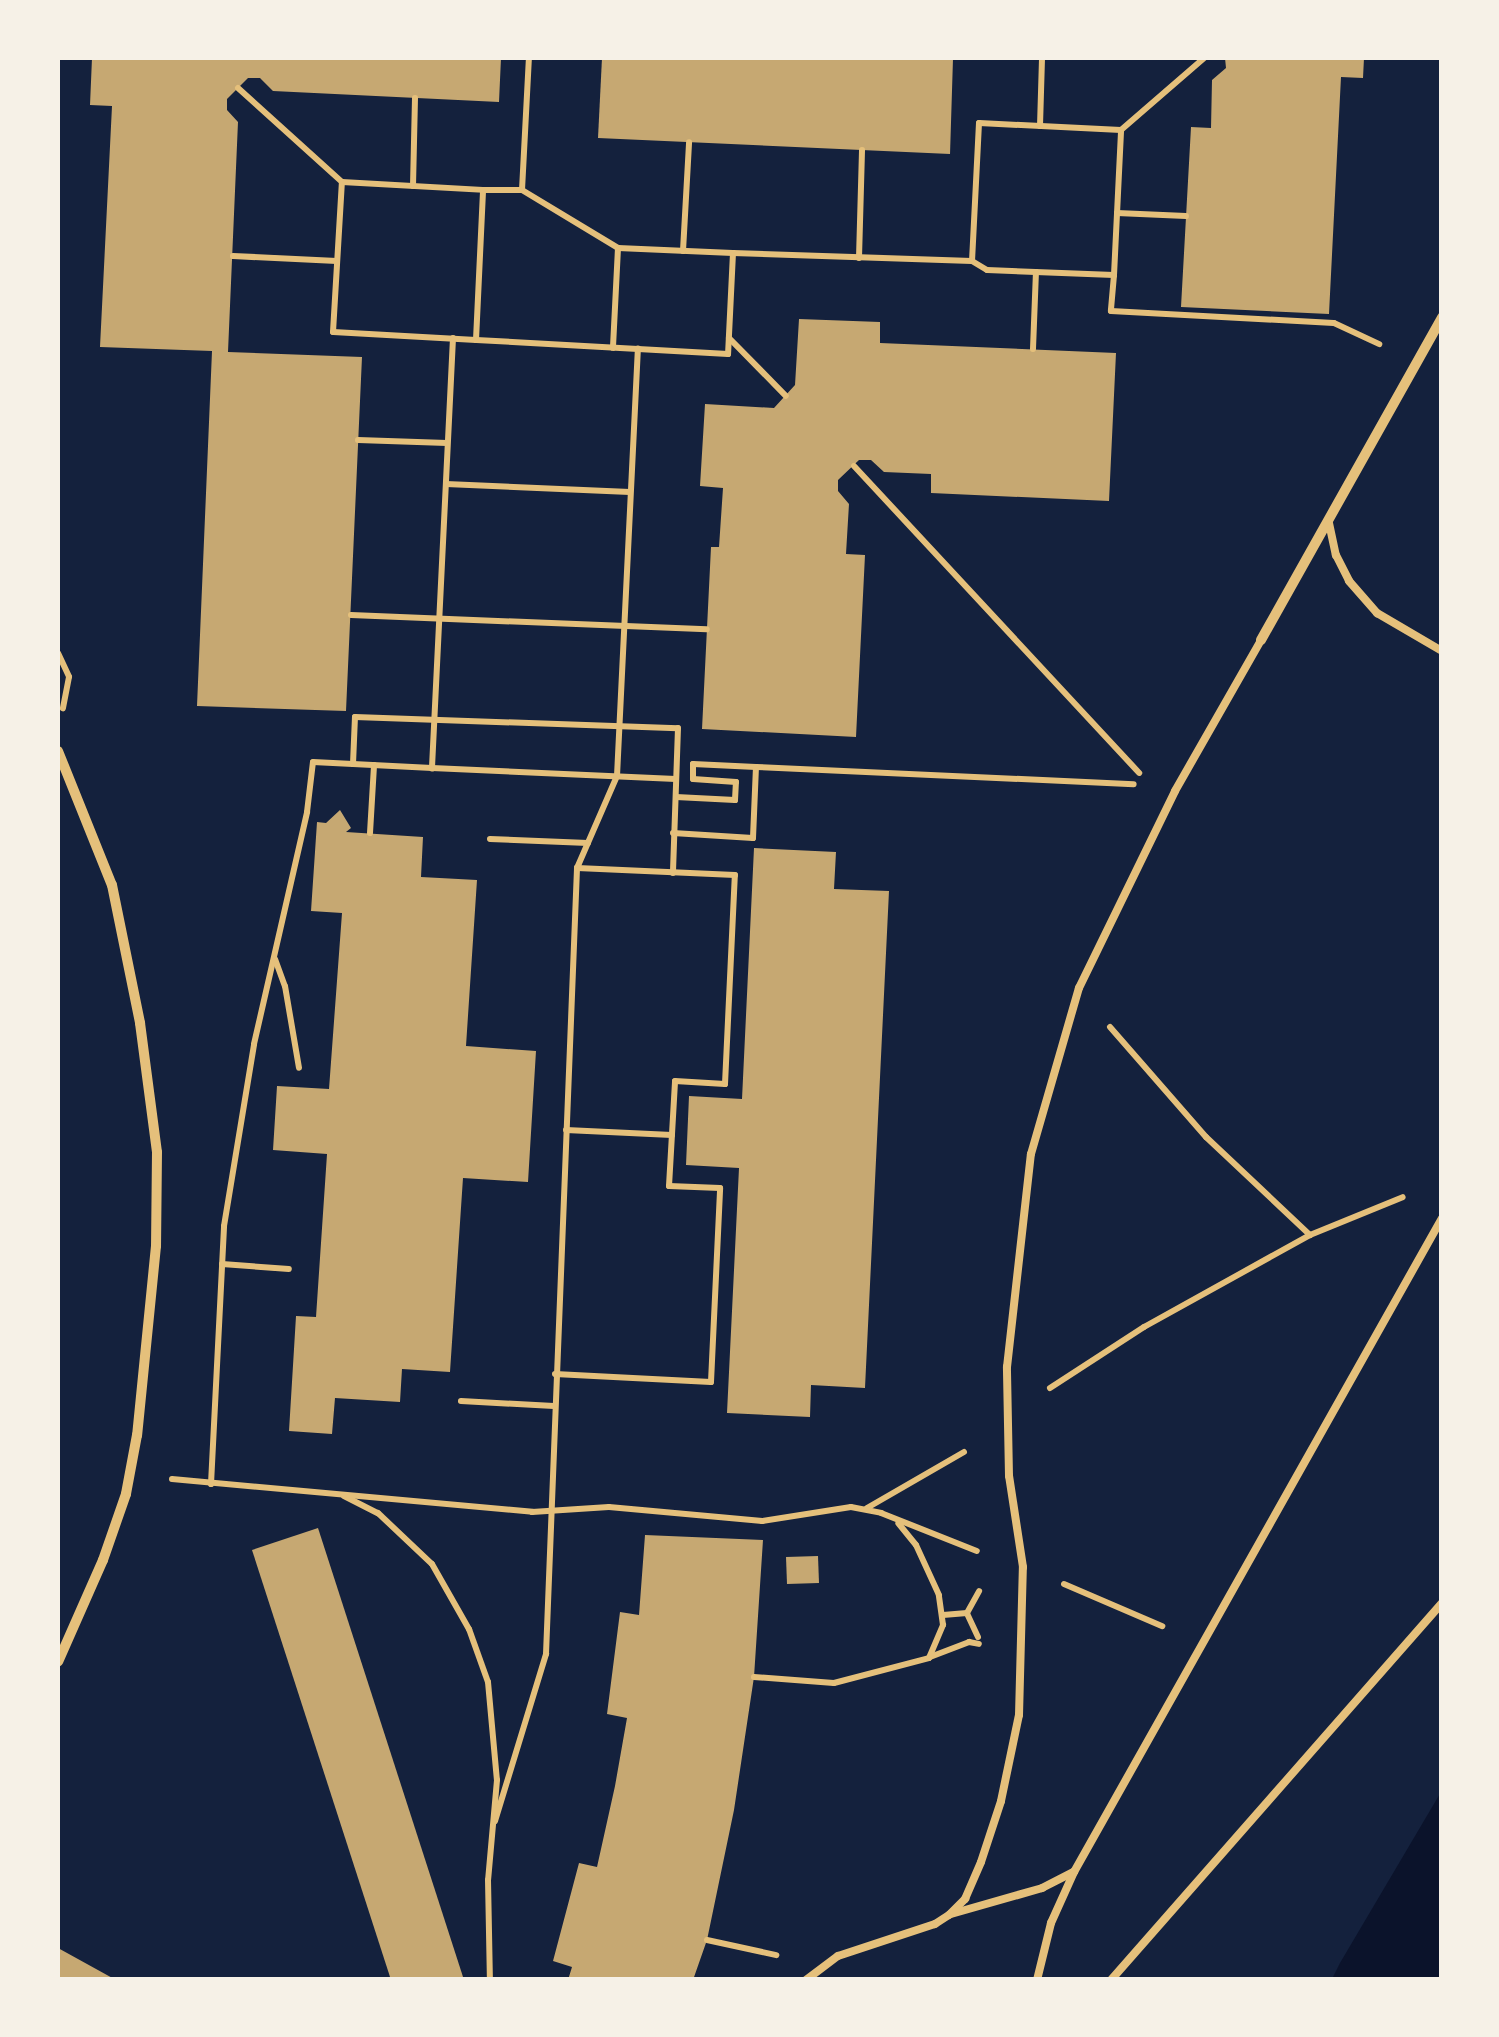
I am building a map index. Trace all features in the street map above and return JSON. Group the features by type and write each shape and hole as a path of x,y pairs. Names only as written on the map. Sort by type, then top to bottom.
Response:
{"street":[{"path":"1261,640 1442,317"},
{"path":"58,750 112,885 140,1023 156,1152 155,1266 138,1435 126,1494 103,1560 58,1662"}],"lane":[{"path":"1329,523 1336,555 1349,581 1377,613 1442,651"},
{"path":"810,1976 838,1956 935,1924 949,1915 965,1899 980,1862 1019,1715 1023,1567 1009,1476 1006,1418 1012,1299 1031,1154 1078,988 1174,791 1261,640"},
{"path":"1036,1980 1051,1923 1074,1872 1442,1218"},
{"path":"1111,1980 1442,1603"},
{"path":"949,1915 1042,1888 1074,1872"}],"path":[{"path":"522,190 529,58"},
{"path":"1040,126 1042,58"},
{"path":"972,261 979,123 1122,130 1204,58"},
{"path":"238,88 342,182 522,190 618,248 972,261 987,270 1114,275"},
{"path":"413,186 416,98"},
{"path":"1122,130 1112,312 1334,323 1417,362"},
{"path":"683,250 689,142"},
{"path":"859,258 862,150"},
{"path":"342,182 333,332 728,354 733,253"},
{"path":"476,340 483,190"},
{"path":"1117,213 1186,216"},
{"path":"613,348 618,248"},
{"path":"233,256 337,261"},
{"path":"1033,349 1036,272"},
{"path":"432,768 453,338"},
{"path":"729,338 786,396"},
{"path":"496,1822 534,1706 546,1654 577,868 617,776 638,349"},
{"path":"358,440 447,444"},
{"path":"676,798 735,800 736,782 693,779 693,764 1150,785 854,466"},
{"path":"446,484 630,492"},
{"path":"351,615 706,629"},
{"path":"58,653 69,677"},
{"path":"353,764 355,717 678,728 674,873"},
{"path":"211,1484 222,1264 237,1132 307,812 313,762 676,779"},
{"path":"370,834 374,765"},
{"path":"674,833 753,838 756,767"},
{"path":"490,839 588,844"},
{"path":"555,1374 710,1382 720,1188 669,1186 675,1081 725,1084 735,876 577,868"},
{"path":"274,958 286,986 298,1068"},
{"path":"1078,988 1206,1137 1310,1235"},
{"path":"566,1130 672,1135"},
{"path":"171,1479 532,1512 608,1507 762,1521 866,1508 978,1444 1006,1418 1098,1354 1310,1235 1421,1190"},
{"path":"222,1264 290,1268"},
{"path":"461,1401 554,1406"},
{"path":"338,1494 378,1513 408,1538 442,1578 470,1629 488,1682 494,1728 496,1822 488,1880 490,1980"},
{"path":"866,1508 1023,1567 1203,1648"},
{"path":"896,1520 929,1568 944,1615 940,1637 928,1658"},
{"path":"944,1615 967,1613"},
{"path":"754,1678 834,1682 928,1658 969,1642 990,1648"},
{"path":"706,1940 786,1957 810,1976"}],"water":[{"path":"1441,1792 1441,1979 1332,1979 1340,1963"}],"building":[{"path":"92,58 501,58 499,102 273,91 260,78 248,78 227,99 227,110 238,122 228,352 362,357 346,711 197,706 212,351 100,347 112,106 90,105"},
{"path":"602,58 953,58 950,154 598,138"},
{"path":"1225,58 1364,58 1363,78 1341,77 1329,314 1181,307 1191,127 1211,128 1212,80 1226,68"},
{"path":"799,319 880,322 880,343 1116,353 1109,501 931,493 931,474 884,472 871,460 859,460 838,480 838,491 849,504 846,554 865,555 856,737 702,729 711,547 719,547 723,488 700,486 705,404 774,408 795,385"},
{"path":"340,810 351,828 346,832 423,837 421,877 477,880 466,1046 536,1051 528,1182 463,1178 450,1372 402,1369 400,1402 335,1398 332,1434 289,1431 296,1316 316,1317 327,1154 273,1150 277,1086 329,1089 342,913 311,911 317,822 326,823"},
{"path":"754,848 836,852 834,889 889,891 865,1388 811,1385 810,1417 727,1413 739,1168 686,1165 689,1096 742,1099"},
{"path":"318,1528 464,1980 391,1980 252,1550"},
{"path":"645,1535 763,1540 754,1677 734,1810 707,1940 693,1980 568,1980 572,1967 553,1961 579,1863 597,1867 615,1786 627,1718 607,1714 620,1612 639,1615"},
{"path":"818,1556 819,1583 787,1584 786,1557"},
{"path":"58,1948 116,1980 58,1980"}]}
